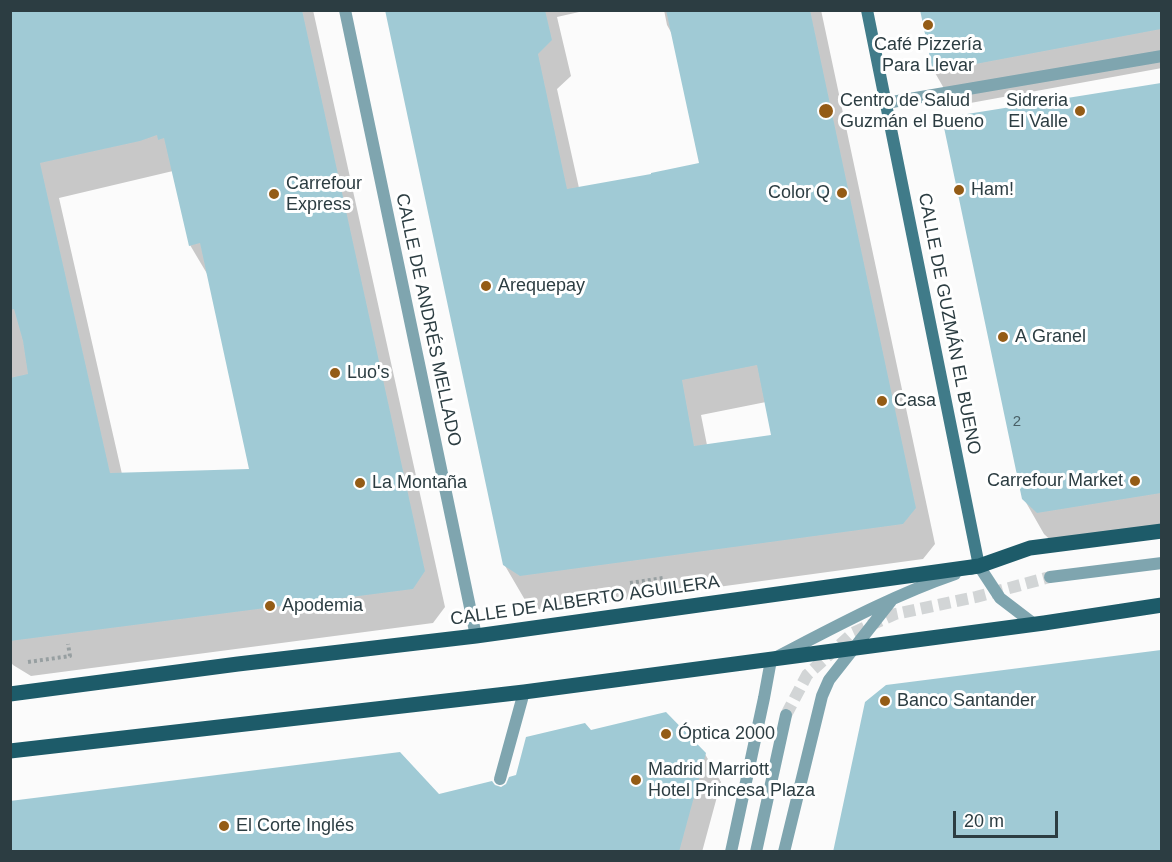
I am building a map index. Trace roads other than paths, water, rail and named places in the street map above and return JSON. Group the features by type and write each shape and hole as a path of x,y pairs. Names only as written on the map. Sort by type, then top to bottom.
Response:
{"main road":[{"name":"CALLE DE ALBERTO AGUILERA","path":"10,694 476,636 979,566 1030,548 1161,531"},
{"path":"10,751 524,692 1161,605"}],"street":[{"name":"CALLE DE ANDRÉS MELLADO","path":"345,10 476,636"},
{"name":"CALLE DE GUZMÁN EL BUENO","path":"867,10 979,566 1000,598 1034,624"},
{"path":"886,103 1161,56"},
{"path":"1050,577 1161,563"},
{"path":"731,852 771,660 894,598 923,585 979,566"},
{"path":"784,852 822,696 829,680 894,598"},
{"path":"500,779 524,692"},
{"path":"756,852 786,715"}],"tunnel":[{"path":"786,715 807,675 853,633 895,614 976,597 1050,577"}],"place":[{"name":"Café Pizzería Para Llevar","path":"928,25"},
{"name":"Centro de Salud Guzmán el Bueno","path":"826,111"},
{"name":"Sidreria El Valle","path":"1080,111"},
{"name":"Ham!","path":"959,190"},
{"name":"Color Q","path":"842,193"},
{"name":"Carrefour Express","path":"274,194"},
{"name":"Arequepay","path":"486,286"},
{"name":"A Granel","path":"1003,337"},
{"name":"Luo's","path":"335,373"},
{"name":"Casa","path":"882,401"},
{"name":"Carrefour Market","path":"1135,481"},
{"name":"La Montaña","path":"360,483"},
{"name":"Apodemia","path":"270,606"},
{"name":"Banco Santander","path":"885,701"},
{"name":"Óptica 2000","path":"666,734"},
{"name":"Madrid Marriott Hotel Princesa Plaza","path":"636,780"},
{"name":"El Corte Inglés","path":"224,826"}]}
